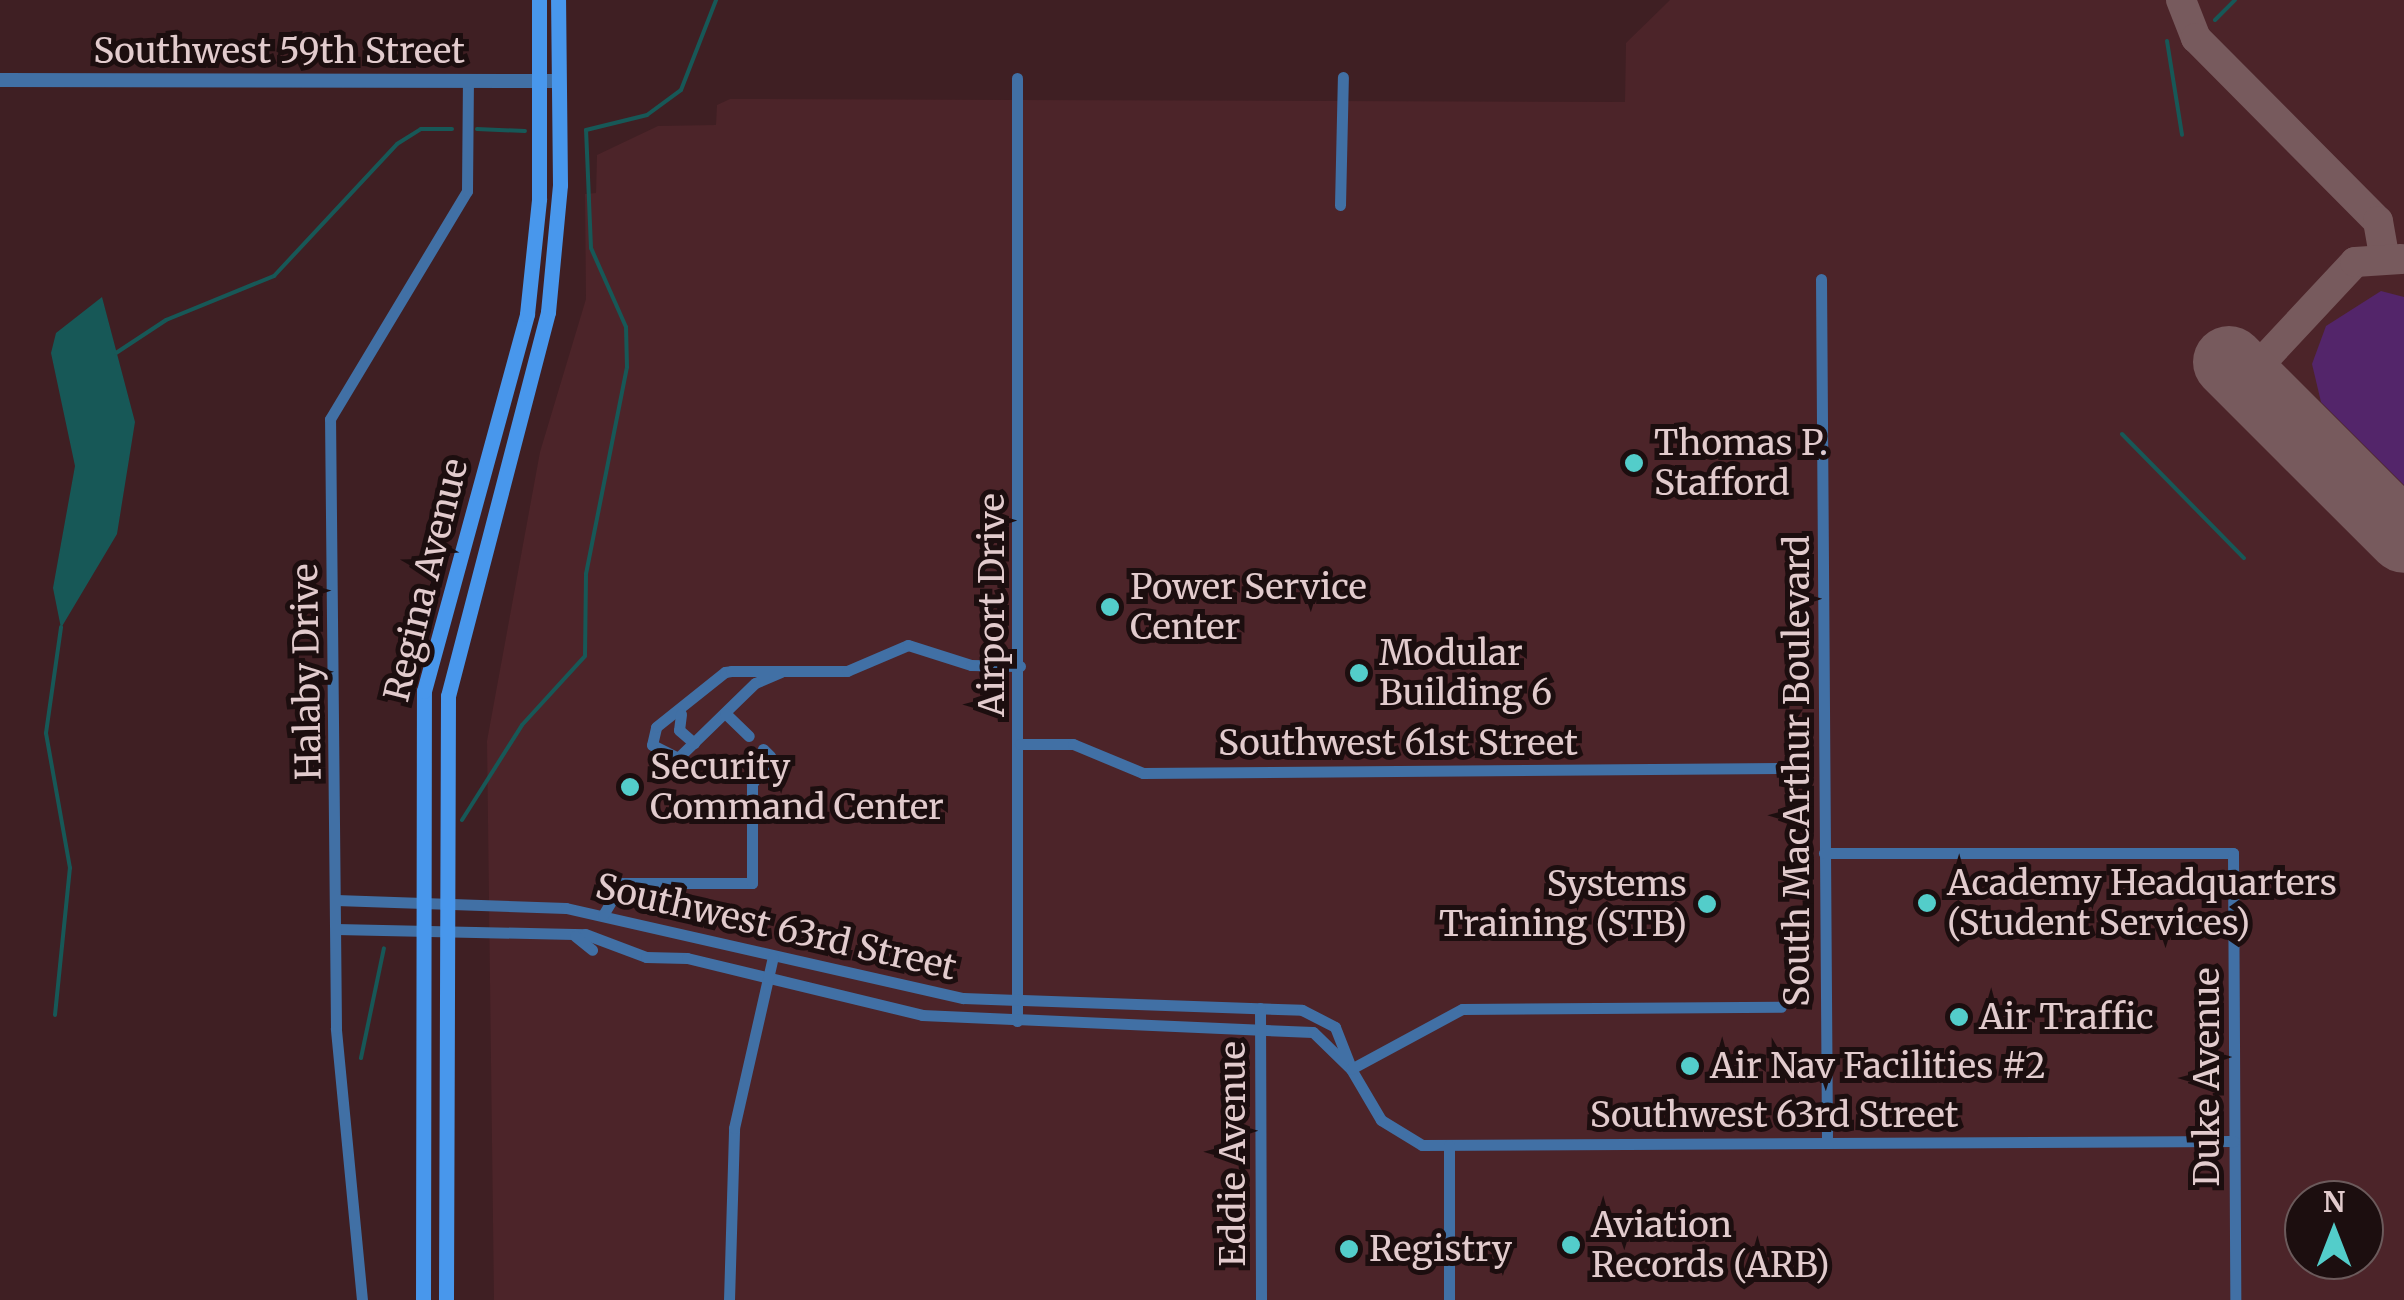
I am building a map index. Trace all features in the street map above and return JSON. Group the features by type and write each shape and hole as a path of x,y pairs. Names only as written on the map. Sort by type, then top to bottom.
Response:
{"main road":[{"name":"Regina Avenue","path":"422,1300 419,901 424,691 527,314 539,82 538,0"},
{"name":"Regina Avenue","path":"446,1300 442,902 448,696 548,312 558,0"}],"street":[{"path":"1340,205 1344,77"},
{"name":"Airport Drive","path":"1016,78 1020,666 1017,1021"},
{"name":"Southwest 59th Street","path":"0,80 558,81"},
{"name":"Halaby Drive","path":"362,1300 336,929 330,419 467,191 468,81"},
{"name":"South MacArthur Boulevard","path":"1822,279 1826,1142"},
{"path":"781,672 670,759 652,745 656,727 681,714 724,672 848,671 908,645 971,665 1020,666"},
{"path":"724,713 749,736"},
{"path":"681,714 678,730 694,743"},
{"name":"Southwest 61st Street","path":"1020,744 1073,744 1143,773 1783,768"},
{"path":"602,915 622,883 752,883 753,776 766,752"},
{"name":"Duke Avenue","path":"1824,854 2233,853 2235,1300"},
{"name":"Southwest 63rd Street","path":"336,900 442,902 602,915 906,990 1017,1000 1260,1008 1320,1015 1343,1040 1351,1069"},
{"name":"Southwest 63rd Street","path":"336,929 557,930 922,1015 1312,1032 1351,1069 1392,1132 1449,1145 2234,1140"},
{"path":"557,930 592,950"},
{"path":"729,1300 734,1128 773,957"},
{"path":"1351,1069 1462,1009 1781,1007"},
{"name":"Eddie Avenue","path":"1260,1008 1261,1300"},
{"path":"1449,1145 1449,1300"}],"shaded area":[{"path":"1670,0 2404,0 2404,1300 494,1300 487,741 540,452 586,299 585,194 596,193 597,155 658,126 716,125 717,105 730,99 1625,102 1626,43"},
{"path":"2381,291 2404,297 2404,485 2321,402 2312,364 2326,326"}],"water":[{"path":"102,297 135,422 117,534 61,628 53,588 75,466 51,353 56,333"}],"waterway":[{"path":"462,820 522,725 585,656 586,574 627,367 626,327 591,248 586,130 647,115 681,90 716,0"},
{"path":"2215,20 2235,0"},
{"path":"2167,41 2182,135"},
{"path":"116,353 166,320 274,276 397,144 421,129 452,129"},
{"path":"477,129 525,131"},
{"path":"2122,434 2244,558"},
{"path":"55,1015 70,868 46,733 61,627"},
{"path":"361,1058 384,948"}],"taxiway":[{"path":"2181,0 2196,38 2378,221 2384,254"},
{"path":"2246,379 2355,262 2401,259"}],"runway":[{"path":"2229,362 2404,537"}],"place":[{"name":"Thomas P. Stafford","path":"1634,463"},
{"name":"Power Service Center","path":"1110,607"},
{"name":"Modular Building 6","path":"1359,673"},
{"name":"Security Command Center","path":"630,787"},
{"name":"Academy Headquarters (Student Services)","path":"1927,903"},
{"name":"Systems Training (STB)","path":"1707,904"},
{"name":"Air Traffic","path":"1959,1017"},
{"name":"Air Nav Facilities #2","path":"1690,1066"},
{"name":"Aviation Records (ARB)","path":"1571,1245"},
{"name":"Registry","path":"1349,1249"}]}
